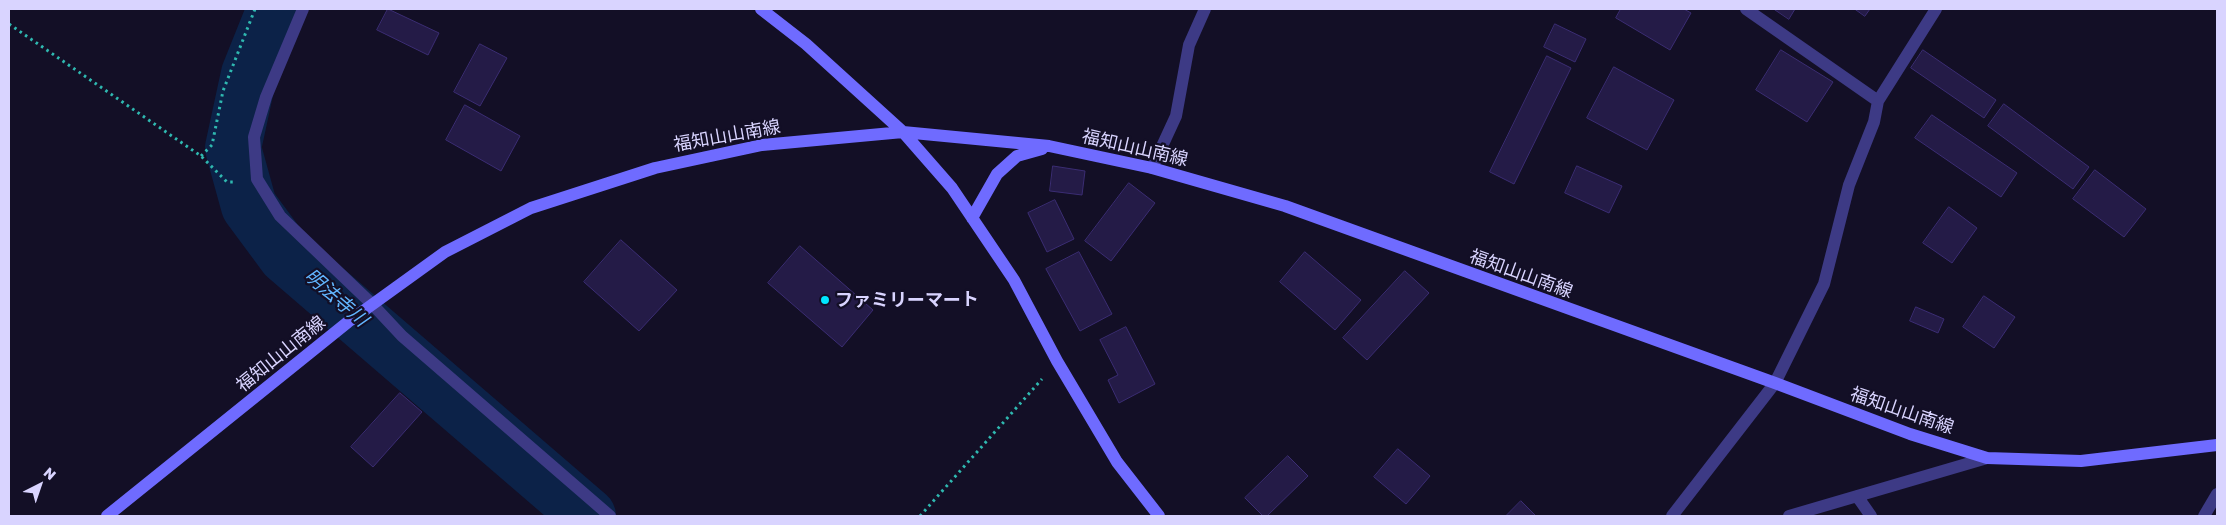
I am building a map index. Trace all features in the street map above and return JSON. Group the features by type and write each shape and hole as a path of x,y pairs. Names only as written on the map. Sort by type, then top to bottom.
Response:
{"main road":[{"path":"761,9 806,44 903,132 952,188 1014,280 1058,361 1117,462 1158,516"},
{"name":"福知山山南線","path":"108,516 348,322 445,252 531,208 655,168 762,145 903,132 1049,146 1152,168 1285,206 1775,383 1910,434 1987,458 2081,461 2217,445"},
{"path":"972,218 997,174 1016,156 1049,146"}],"street":[{"path":"303,9 266,97 254,137 257,179 280,216 368,308 610,516"},
{"path":"1152,168 1176,116 1189,45 1205,9"},
{"path":"1746,9 1878,101"},
{"path":"1672,516 1775,383 1824,284 1849,185 1874,122 1878,101 1936,9"},
{"path":"1789,516 1987,458"},
{"path":"2204,516 2217,494"},
{"path":"1857,496 1871,516"}],"path":[{"path":"201,156 212,145 223,91 256,9"},
{"path":"9,24 201,156 227,182 233,182"},
{"path":"920,516 1058,361"}],"building":[{"path":"388,9 439,33 428,55 377,30"},
{"path":"1621,9 1684,9 1691,13 1670,50 1616,18"},
{"path":"1774,9 1795,9 1789,19"},
{"path":"1855,9 1870,9 1865,16"},
{"path":"1555,24 1586,39 1575,62 1544,47"},
{"path":"480,44 507,58 480,106 454,92"},
{"path":"1781,50 1833,82 1807,122 1756,90"},
{"path":"1923,50 1996,100 1984,118 1911,68"},
{"path":"1547,56 1571,68 1514,184 1490,172"},
{"path":"1614,67 1674,100 1647,150 1587,118"},
{"path":"2004,104 2089,167 2073,189 1988,126"},
{"path":"465,105 520,136 501,171 446,140"},
{"path":"1932,115 2017,173 2001,197 1915,138"},
{"path":"1053,166 1085,171 1082,195 1050,191"},
{"path":"1577,166 1622,186 1609,213 1565,193"},
{"path":"2095,170 2146,209 2124,237 2073,199"},
{"path":"1129,183 1155,203 1111,261 1085,241"},
{"path":"1055,200 1074,239 1047,252 1028,213"},
{"path":"1949,207 1977,228 1952,263 1923,243"},
{"path":"621,240 677,290 639,331 584,282"},
{"path":"800,246 873,310 842,347 768,283"},
{"path":"1079,252 1112,314 1080,331 1046,269"},
{"path":"1305,252 1361,300 1335,330 1280,282"},
{"path":"1405,271 1429,293 1367,360 1343,338"},
{"path":"1984,296 2015,317 1994,348 1963,327"},
{"path":"1916,307 1944,319 1938,333 1910,321"},
{"path":"1126,327 1155,384 1119,403 1108,380 1118,375 1100,340"},
{"path":"400,393 422,412 373,467 351,447"},
{"path":"1398,449 1430,476 1406,504 1374,477"},
{"path":"1288,456 1308,476 1267,516 1263,516 1245,498"},
{"path":"1521,501 1536,516 1506,516"}],"waterway":[{"name":"明法寺川","path":"275,9 249,74 233,148 249,206 286,256 588,516"}],"place":[{"name":"ファミリーマート","path":"825,300"}]}
